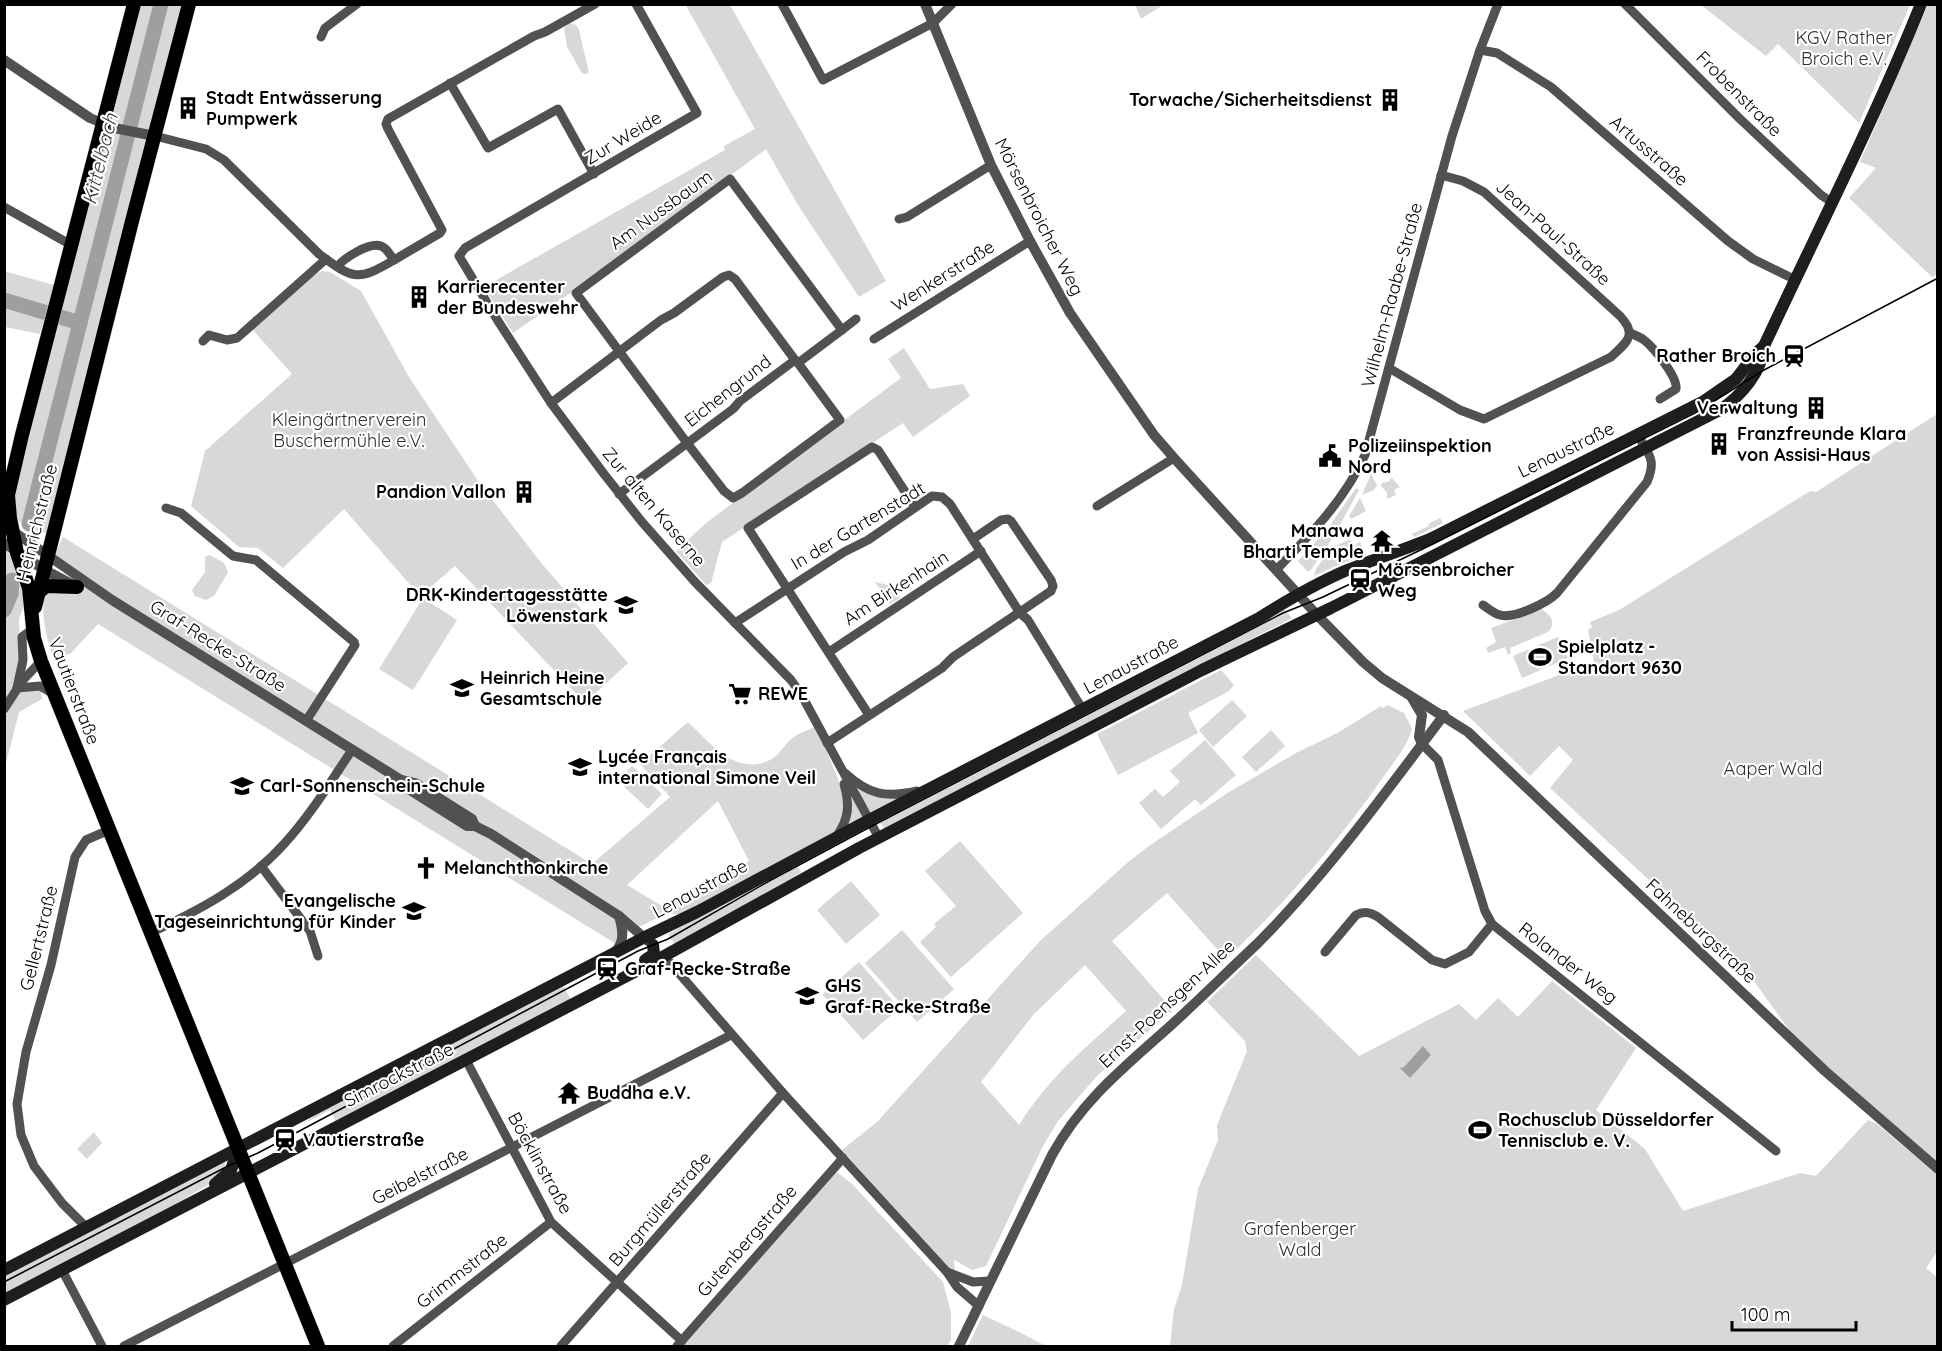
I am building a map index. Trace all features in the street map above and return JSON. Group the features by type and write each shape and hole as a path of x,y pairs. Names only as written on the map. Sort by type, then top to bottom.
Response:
{"main road":[{"name":"Heinrichstraße","path":"33,615 29,588 8,527 6,498 134,4"},
{"name":"Heinrichstraße","path":"33,615 189,4"},
{"path":"1646,449 1715,414 1732,402 1756,372 1763,356 1764,346 1882,97 1921,4"},
{"path":"1638,435 1718,393 1739,375 1756,352 1764,346"},
{"name":"Lenaustraße","path":"649,941 697,912 869,820 1259,618 1343,572 1432,538 1638,435"},
{"name":"Lenaustraße","path":"664,956 879,838 1192,675 1317,615 1646,449"},
{"path":"38,593 46,586 77,587"},
{"name":"Vautierstraße","path":"33,615 33,629 41,661 318,1347"},
{"name":"Simrockstraße","path":"4,1270 612,954 649,941 655,952 638,964 633,971"},
{"name":"Simrockstraße","path":"4,1300 664,956"},
{"name":"Simrockstraße","path":"179,1209 189,1197 225,1177 234,1163 238,1149"}],"street":[{"path":"321,37 325,28 357,4"},
{"path":"4,60 85,115 103,124 200,147 224,160 326,259 349,274 364,275 372,273 440,234 442,230 388,129 387,122 392,116 595,4"},
{"name":"Zur Weide","path":"459,254 465,248 697,113 636,4"},
{"path":"782,4 823,80 933,23 952,4"},
{"name":"Mörsenbroicher Weg","path":"925,4 991,165 1030,241 1070,313 1154,435 1317,615 1363,662 1395,687 1444,715"},
{"name":"Wilhelm-Raabe-Straße","path":"1276,570 1332,510 1358,471 1370,440 1441,175 1480,50 1498,4"},
{"name":"Frobenstraße","path":"1625,4 1738,118 1821,195 1833,203"},
{"name":"Artusstraße","path":"1480,50 1497,53 1551,87 1728,242 1753,259 1796,280"},
{"path":"450,83 488,148 558,109 594,174"},
{"path":"899,219 907,217 991,165"},
{"name":"Jean-Paul-Straße","path":"1441,175 1463,181 1484,192 1620,316 1628,325 1630,333 1644,340 1676,381 1677,387 1674,391 1660,399"},
{"name":"Am Nussbaum","path":"620,351 576,293 730,179 842,330"},
{"path":"4,207 73,246"},
{"name":"Wenkerstraße","path":"874,339 1030,241"},
{"path":"337,267 343,260 371,246 382,246 394,260"},
{"name":"Zur alten Kaserne","path":"459,254 550,403 619,494 663,546 791,680 801,694 879,838"},
{"path":"203,341 209,335 227,340 237,338 326,259"},
{"name":"Eichengrund","path":"550,403 723,277 729,275 735,279 797,362 619,494"},
{"path":"620,351 687,443 724,491 733,498 840,420 797,362 856,319"},
{"path":"1389,368 1479,418 1489,418 1611,357 1625,344 1630,333"},
{"path":"1484,605 1492,612 1505,616 1532,608 1551,598 1647,482 1653,460 1638,435"},
{"path":"869,715 748,528 869,448 876,448 915,507"},
{"path":"1097,506 1174,458"},
{"name":"In der Gartenstadt","path":"735,623 844,552 868,540 932,496 942,497 950,504 1020,613 1034,630 1083,710"},
{"path":"166,508 181,513 233,556 256,560 354,642 355,645 306,721"},
{"path":"828,743 1051,591 1053,587 1051,580 1014,524 1008,519 1001,520 973,539"},
{"name":"Graf-Recke-Straße","path":"8,527 112,600 401,780 415,783 472,819 475,826 619,916 664,956 731,1035 947,1272 957,1287 979,1306"},
{"name":"Graf-Recke-Straße","path":"4,543 43,569 77,587 112,600"},
{"name":"Am Birkenhain","path":"829,652 981,551"},
{"path":"17,688 23,660 22,637 33,629"},
{"path":"4,709 17,688 41,661"},
{"path":"17,688 40,686 55,695"},
{"path":"1412,698 1422,715 1419,736 1422,744"},
{"name":"Ernst-Poensgen-Allee","path":"959,1347 1052,1155 1077,1115 1108,1082 1259,942 1328,864 1444,715"},
{"name":"Fahneburgstraße","path":"1444,715 1476,739 1825,1071 1938,1169"},
{"name":"Rolander Weg","path":"1422,744 1438,760 1485,911 1492,924 1776,1151"},
{"path":"150,933 209,904 232,890 261,866 285,844 352,750"},
{"name":"Zur alten Kaserne","path":"839,767 859,786 884,795 902,795 933,788"},
{"name":"Zur alten Kaserne","path":"834,839 844,825 848,810 847,793 839,767"},
{"name":"Gellertstraße","path":"86,1227 62,1203 34,1166 21,1135 17,1104 26,1052 51,966 75,857 86,840 109,830"},
{"path":"261,866 310,931 318,956"},
{"path":"1325,952 1356,915 1367,912 1378,917 1432,960 1445,964 1469,952 1492,924"},
{"path":"612,954 618,948 622,938 619,916"},
{"name":"Geibelstraße","path":"124,1347 731,1035"},
{"name":"Böcklinstraße","path":"466,1060 551,1222 680,1344"},
{"name":"Burgmüllerstraße","path":"561,1347 783,1093"},
{"name":"Gutenbergstraße","path":"680,1344 843,1158"},
{"name":"Grimmstraße","path":"393,1347 551,1222"},
{"path":"62,1270 102,1347"},
{"path":"947,1272 966,1280 990,1281"}],"green space":[{"path":"685,4 730,5 886,281 859,297 798,205 766,149 598,274 513,333 484,287 725,150 724,146 755,129"},
{"path":"136,5 187,5 47,533 29,528 17,520 13,512 11,496"},
{"path":"1135,5 1163,5 1141,19"},
{"name":"KGV Rather Broich e.V.","path":"1701,5 1910,5 1859,123 1778,44 1766,56"},
{"path":"1928,5 1938,5 1938,274 1932,277 1849,198 1876,168 1860,162"},
{"path":"570,23 576,25 579,30 589,73 582,73 567,47 564,28"},
{"path":"4,271 54,285 40,334 5,327"},
{"name":"Kleingärtnerverein Buschermühle e.V.","path":"322,271 330,272 361,291 409,377 478,481 542,564 628,663 585,703 455,566 420,596 344,509 283,568 258,548 239,547 191,506 205,451 292,374 252,329 314,275"},
{"path":"904,348 930,389 963,384 970,396 913,437 903,423 722,542 711,583 706,585 676,551 706,523 901,378 888,359"},
{"name":"Aaper Wald","path":"1937,414 1937,1165 1795,1038 1746,970 1550,788 1573,760 1559,746 1530,776 1463,711 1594,662 1588,630 1592,627 1590,622 1619,610 1810,491 1816,492"},
{"path":"1371,474 1377,485 1374,490 1362,495"},
{"path":"1391,477 1400,487 1394,490 1396,495 1387,499 1387,493 1381,486 1382,483 1390,481"},
{"path":"1356,488 1359,490 1334,536 1310,571 1307,571 1298,561 1328,528"},
{"path":"1360,498 1366,511 1351,519 1349,516"},
{"path":"1440,518 1443,523 1414,537 1412,534 1429,526 1428,524"},
{"path":"63,537 592,864 670,797 640,764 688,722 724,755 746,764 758,764 770,760 792,738 814,727 840,784 846,808 836,833 681,914 665,914 623,935 616,944 98,624 71,653 54,661 44,622 44,601 54,590 78,592 64,563 55,554","holes":["718,801 749,861 662,906 627,885"]},
{"path":"1350,539 1353,546 1360,542 1366,555 1314,576 1316,569 1333,545 1336,546"},
{"path":"5,550 14,558 26,599 19,619 20,652 17,674 23,692 32,689 41,691 42,699 19,712 5,767"},
{"path":"210,555 224,563 228,572 214,596 206,600 195,596 192,590 205,572 205,557"},
{"path":"875,582 892,586 900,598 890,604"},
{"path":"423,598 457,620 413,690 379,669"},
{"path":"1283,608 1292,618 884,829 879,820"},
{"path":"1541,609 1552,619 1551,629 1548,632 1510,648 1511,653 1508,655 1505,647 1488,653 1486,648 1496,642 1491,628"},
{"name":"Spielplatz - Standort 9630","path":"1558,637 1568,658 1522,678 1513,656"},
{"path":"1221,670 1234,685 1229,691 1188,713 1198,733 1118,775 1097,734"},
{"path":"1232,700 1247,716 1213,747 1199,730"},
{"path":"1388,705 1404,713 1412,729 1402,750 1326,853 1287,897 1226,959 1167,893 1112,941 1173,1010 1097,1076 1058,1121 1043,1146 986,1266 972,1270 954,1260 955,1274 842,1150 877,1122 1041,940 1126,864 1229,792 1296,753 1339,732 1381,706 1383,708","holes":["1085,965 1126,1011 1055,1078 1019,1125 981,1082 1034,1014"]},
{"path":"1271,730 1285,746 1256,772 1242,757"},
{"path":"1205,740 1236,775 1201,805 1195,799 1161,829 1139,803 1155,789 1163,797 1180,782 1170,771"},
{"path":"632,766 662,794 648,809 618,781"},
{"path":"861,790 902,799 873,815 867,811 857,792"},
{"path":"852,797 862,816 861,821 845,830 851,809"},
{"path":"960,841 1023,913 951,977 920,942 936,927 934,924 956,906 925,871"},
{"path":"796,863 801,872 794,877 675,945 668,934"},
{"path":"851,881 880,915 846,944 817,910"},
{"path":"902,930 954,989 917,1022 865,963"},
{"name":"Grafenberger Wald","path":"1256,955 1359,1056 1459,1004 1476,1020 1498,998 1518,1017 1552,981 1636,1048 1596,1110 1645,1149 1683,1211 1800,1173 1816,1176 1868,1120 1877,1124 1937,1175 1937,1252 1926,1268 1937,1277 1937,1346 1170,1346 1174,1309 1182,1285 1198,1189 1218,1140 1217,1125 1247,1051 1245,1041 1207,1002"},
{"path":"859,962 899,1008 863,1040 822,994"},
{"path":"562,985 571,999 336,1122 330,1110 301,1125 327,1107"},
{"path":"94,1132 102,1143 87,1159 77,1149"},
{"path":"224,1161 227,1171 218,1179 157,1215 5,1295 5,1275"},
{"path":"837,1172 852,1184 943,1282 951,1313 951,1340 947,1346 682,1346"},
{"path":"983,1315 1017,1331 1046,1346 968,1346"}],"shaded area":[{"path":"1423,1046 1431,1055 1410,1078 1400,1068 1404,1067"}],"waterway":[{"name":"Kittelbach","path":"29,524 161,4"},
{"path":"4,300 80,323"},
{"path":"4,610 11,594 12,580"}],"tram line":[{"path":"4,1282 228,1166 258,1153 638,951 668,939 872,826 1283,613 1323,597 1435,543 1695,413 1764,370 1938,278"}],"place":[{"name":"Torwache/Sicherheitsdienst","path":"1390,100"},
{"name":"Stadt Entwässerung Pumpwerk","path":"188,108"},
{"name":"Karrierecenter der Bundeswehr","path":"419,297"},
{"name":"Rather Broich","path":"1794,356"},
{"name":"Verwaltung","path":"1816,408"},
{"name":"Franzfreunde Klara von Assisi-Haus","path":"1719,444"},
{"name":"Polizeiinspektion Nord","path":"1330,456"},
{"name":"Pandion Vallon","path":"524,492"},
{"name":"Manawa Bharti Temple","path":"1382,541"},
{"name":"Mörsenbroicher Weg","path":"1360,580"},
{"name":"DRK-Kindertagesstätte Löwenstark","path":"626,605"},
{"name":"Spielplatz - Standort 9630","path":"1540,657"},
{"name":"Heinrich Heine Gesamtschule","path":"462,688"},
{"name":"REWE","path":"740,694"},
{"name":"Lycée Français international Simone Veil","path":"580,767"},
{"name":"Carl-Sonnenschein-Schule","path":"242,786"},
{"name":"Melanchthonkirche","path":"426,868"},
{"name":"Evangelische Tageseinrichtung für Kinder","path":"414,911"},
{"name":"Graf-Recke-Straße","path":"607,969"},
{"name":"GHS Graf-Recke-Straße","path":"807,996"},
{"name":"Buddha e.V.","path":"569,1093"},
{"name":"Rochusclub Düsseldorfer Tennisclub e. V.","path":"1480,1130"},
{"name":"Vautierstraße","path":"285,1140"}]}
